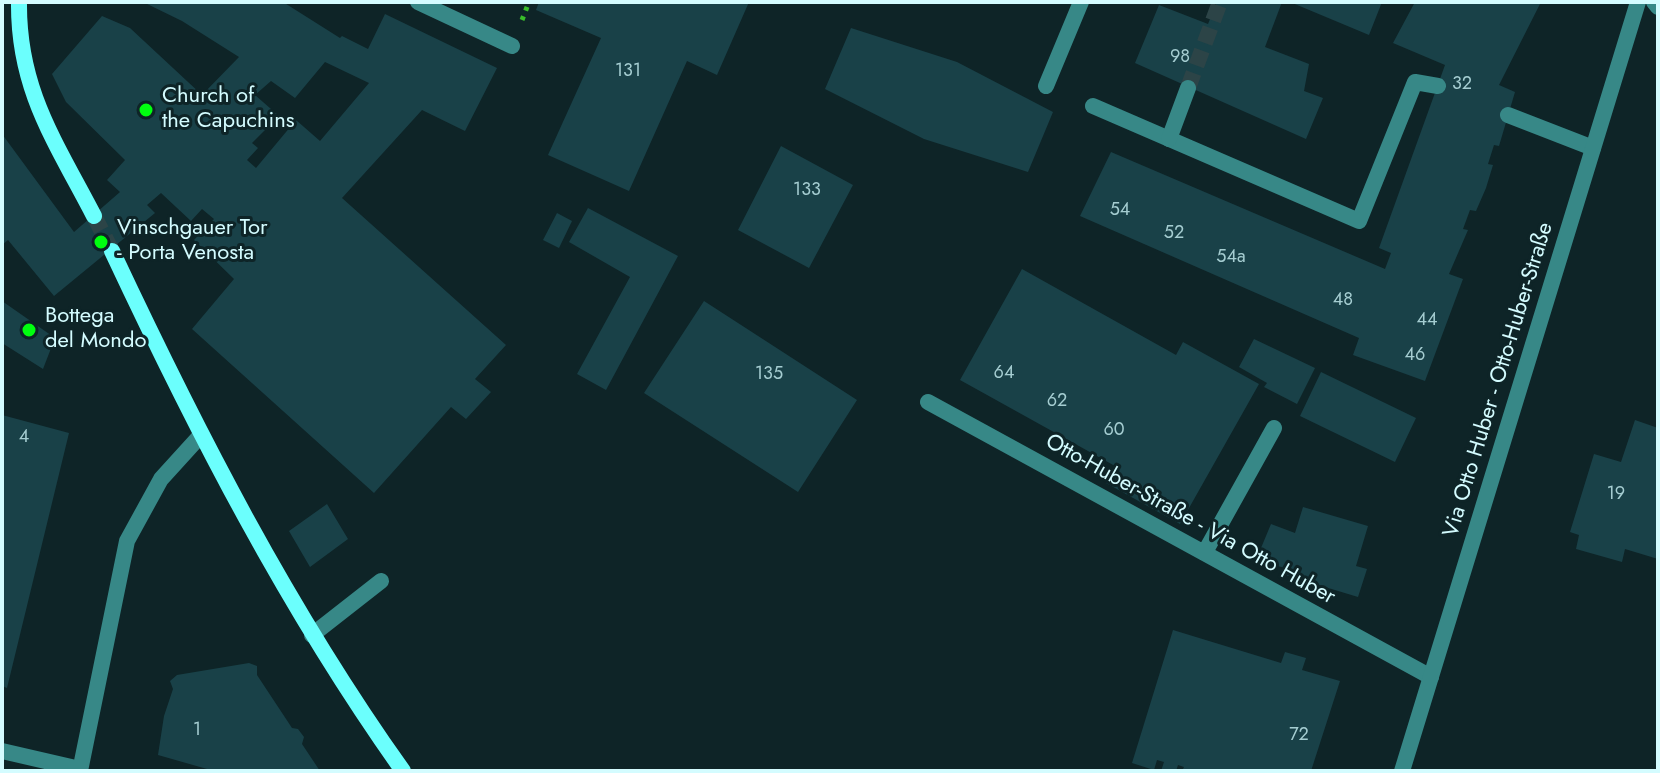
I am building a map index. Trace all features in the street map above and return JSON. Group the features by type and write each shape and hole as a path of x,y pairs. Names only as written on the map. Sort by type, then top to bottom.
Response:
{"main road":[{"path":"19,2 23,67 34,100 94,216"},
{"path":"112,251 260,549 312,635 403,771"}],"street":[{"path":"418,2 512,46"},
{"path":"1046,86 1081,2"},
{"name":"Via Otto Huber - Otto-Huber-Straße","path":"1402,771 1638,2"},
{"path":"1654,2 1658,7"},
{"path":"1093,106 1359,221 1415,82 1438,86"},
{"path":"1169,139 1188,88"},
{"path":"1508,115 1593,148"},
{"name":"Otto-Huber-Straße - Via Otto Huber","path":"928,402 1431,677"},
{"path":"1205,552 1274,428"},
{"path":"2,751 80,770 127,541 161,479 201,435"},
{"path":"312,635 381,581"}],"building":[{"path":"143,2 283,2 340,38 342,36 368,49 385,14 497,68 465,131 422,110 342,198 506,345 475,379 491,392 466,419 451,407 374,493 192,329 234,279 194,240 214,219 202,209 191,221 161,193 147,205 155,213 54,296 8,240 2,245 2,134 74,232 120,192 107,180 125,160 66,102 52,74 102,16 130,28 202,95 239,57 182,21","holes":["325,62 369,83 320,141 296,120 256,168 247,160 258,148 252,143 279,116 255,95 271,81 295,98"]},
{"path":"539,2 749,2 717,75 687,61 629,191 548,155 601,38 536,10"},
{"path":"1217,2 1282,2 1265,47 1309,64 1304,91 1323,98 1306,139 1135,63 1159,5 1208,24"},
{"path":"1290,2 1382,2 1369,35"},
{"path":"1415,2 1541,2 1499,85 1515,92 1499,146 1494,145 1488,164 1493,165 1486,188 1476,211 1470,210 1463,229 1468,230 1449,274 1463,279 1425,381 1353,355 1359,338 1080,216 1111,152 1385,269 1391,253 1379,248 1445,65 1393,43"},
{"path":"851,28 957,62 1053,112 1028,172 924,139 825,89"},
{"path":"781,146 853,185 809,268 738,230"},
{"path":"588,208 678,256 606,390 577,374 630,277 569,242"},
{"path":"557,213 572,221 559,248 543,240"},
{"path":"1022,269 1176,355 1183,342 1259,384 1180,524 1106,483 1115,466 960,380"},
{"path":"2,301 55,338 43,369 2,343"},
{"path":"704,301 857,400 798,492 644,393"},
{"path":"1254,339 1315,368 1297,404 1264,387 1267,383 1239,367"},
{"path":"1321,372 1416,418 1395,462 1300,416"},
{"path":"2,415 69,433 7,688 2,686"},
{"path":"1635,420 1658,428 1658,559 1625,549 1622,562 1576,549 1579,535 1570,532 1594,454 1621,462"},
{"path":"327,504 348,539 310,567 289,531"},
{"path":"1303,507 1368,526 1356,566 1367,569 1358,597 1282,574 1285,568 1256,560 1271,524 1295,533"},
{"path":"1173,630 1281,663 1285,652 1306,658 1302,670 1340,681 1311,771 1182,771 1184,767 1178,765 1176,771 1161,771 1164,762 1157,760 1154,770 1132,763"},
{"path":"249,663 257,666 257,675 292,728 298,729 304,737 302,744 320,771 214,771 158,755 164,716 173,689 170,681 177,675"}],"tunnel":[{"path":"1188,88 1220,2"},
{"path":"94,216 112,251"}],"place":[{"name":"Church of the Capuchins","path":"146,110"},
{"name":"Vinschgauer Tor - Porta Venosta","path":"101,242"},
{"name":"Bottega del Mondo","path":"29,330"}]}
